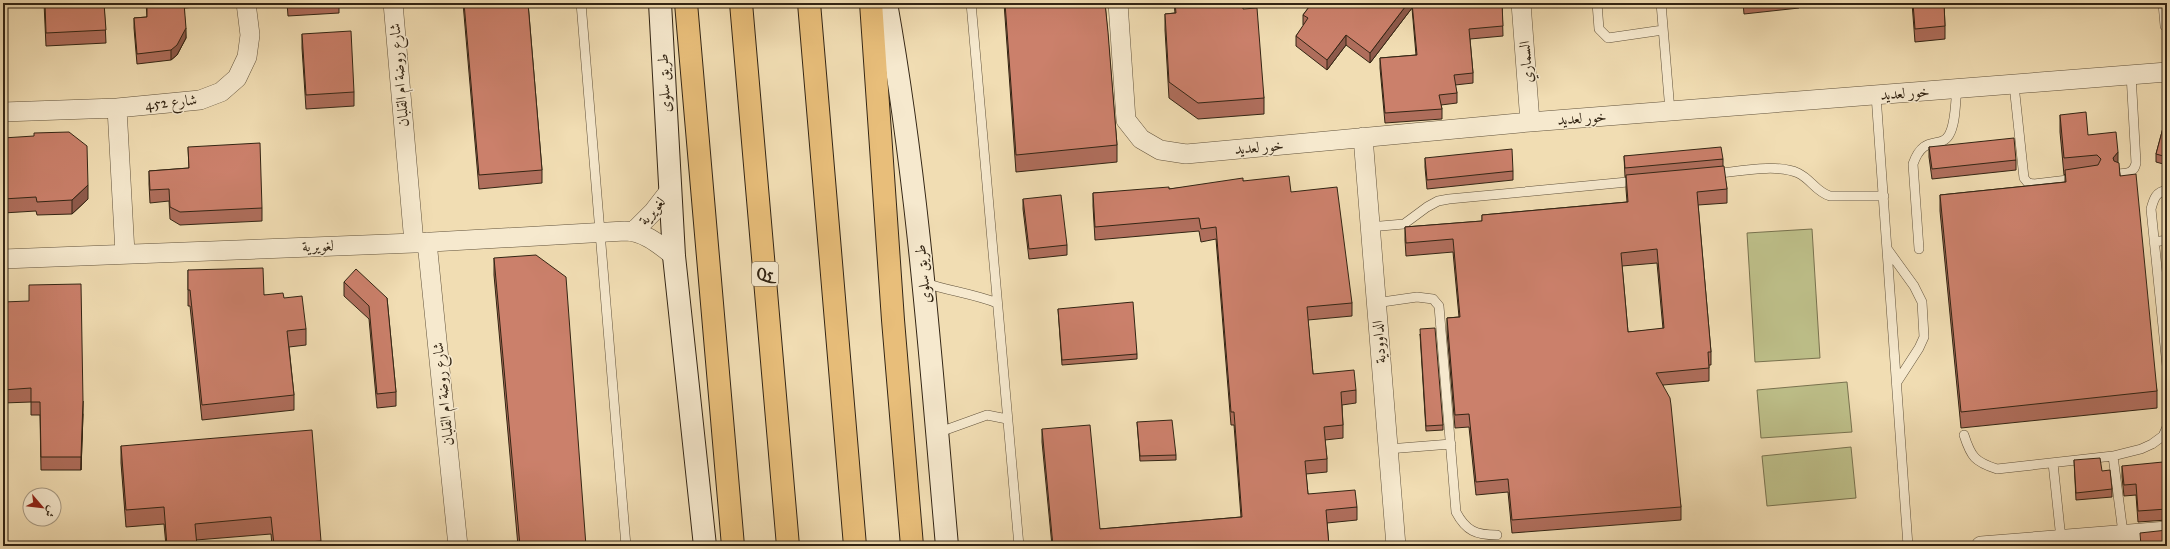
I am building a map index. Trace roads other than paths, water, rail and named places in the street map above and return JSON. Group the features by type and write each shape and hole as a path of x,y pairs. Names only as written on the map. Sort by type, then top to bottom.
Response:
{"highway":[{"path":"686,3 734,546"},
{"name":"Q5","path":"741,3 788,546"},
{"path":"809,3 856,546"},
{"path":"871,3 893,320 912,546"}],"main road":[{"name":"طريق سلوى","path":"660,3 674,256 705,546"},
{"name":"طريق سلوى","path":"886,3 899,76 925,283 947,546"}],"street":[{"name":"شارع 452","path":"3,112 117,108 200,100 221,92 237,78 247,57 250,35 246,3"},
{"name":"شارع روضة ام القلبان","path":"393,3 420,243 458,546"},
{"name":"خور لعديد","path":"1118,3 1126,120 1140,139 1160,150 1186,154 1530,122 2167,72"},
{"name":"السماري","path":"1521,3 1530,122"},
{"path":"117,108 125,253"},
{"name":"الداوودية","path":"1362,137 1396,546"},
{"name":"لغويرية","path":"634,231 653,212 670,190"},
{"name":"لغويرية","path":"3,259 125,253 420,243 634,231 655,242 674,256"},
{"path":"1981,546 2123,533 2148,539 2167,531"}],"lane":[{"path":"581,3 626,546"},
{"path":"971,3 1019,546"},
{"path":"1597,3 1600,29 1608,38 1663,30"},
{"path":"1661,3 1670,111"},
{"path":"2163,3 2165,26"},
{"path":"2119,174 2131,172 2135,169 2136,163 2131,74"},
{"path":"2014,84 2024,178 2028,183 2034,184 2088,177"},
{"path":"1919,248 1914,164 1917,153 1924,145 1940,142 1948,137 1952,127 1957,89"},
{"path":"1876,95 1908,546"},
{"path":"1705,175 1776,169 1797,173 1807,179 1822,194 1830,196 1884,196"},
{"path":"1369,227 1404,224 1427,207 1438,201 1449,199 1651,180"},
{"path":"2167,190 2160,191 2154,198 2151,209 2165,325 2167,366"},
{"path":"2154,242 2167,240"},
{"path":"1888,249 1914,286 1922,302 1924,337 1919,348 1897,382"},
{"path":"925,283 942,289 976,295 997,304"},
{"path":"1375,303 1416,297 1433,299 1439,306 1456,512 1462,523 1472,531 1497,535"},
{"path":"937,433 987,416 1008,419"},
{"path":"1964,434 1973,457 1982,464 1997,469 2113,456 2152,444 2163,436 2167,427"},
{"path":"1388,449 1451,444"},
{"path":"2113,456 2123,533"},
{"path":"2053,463 2061,539"}]}
